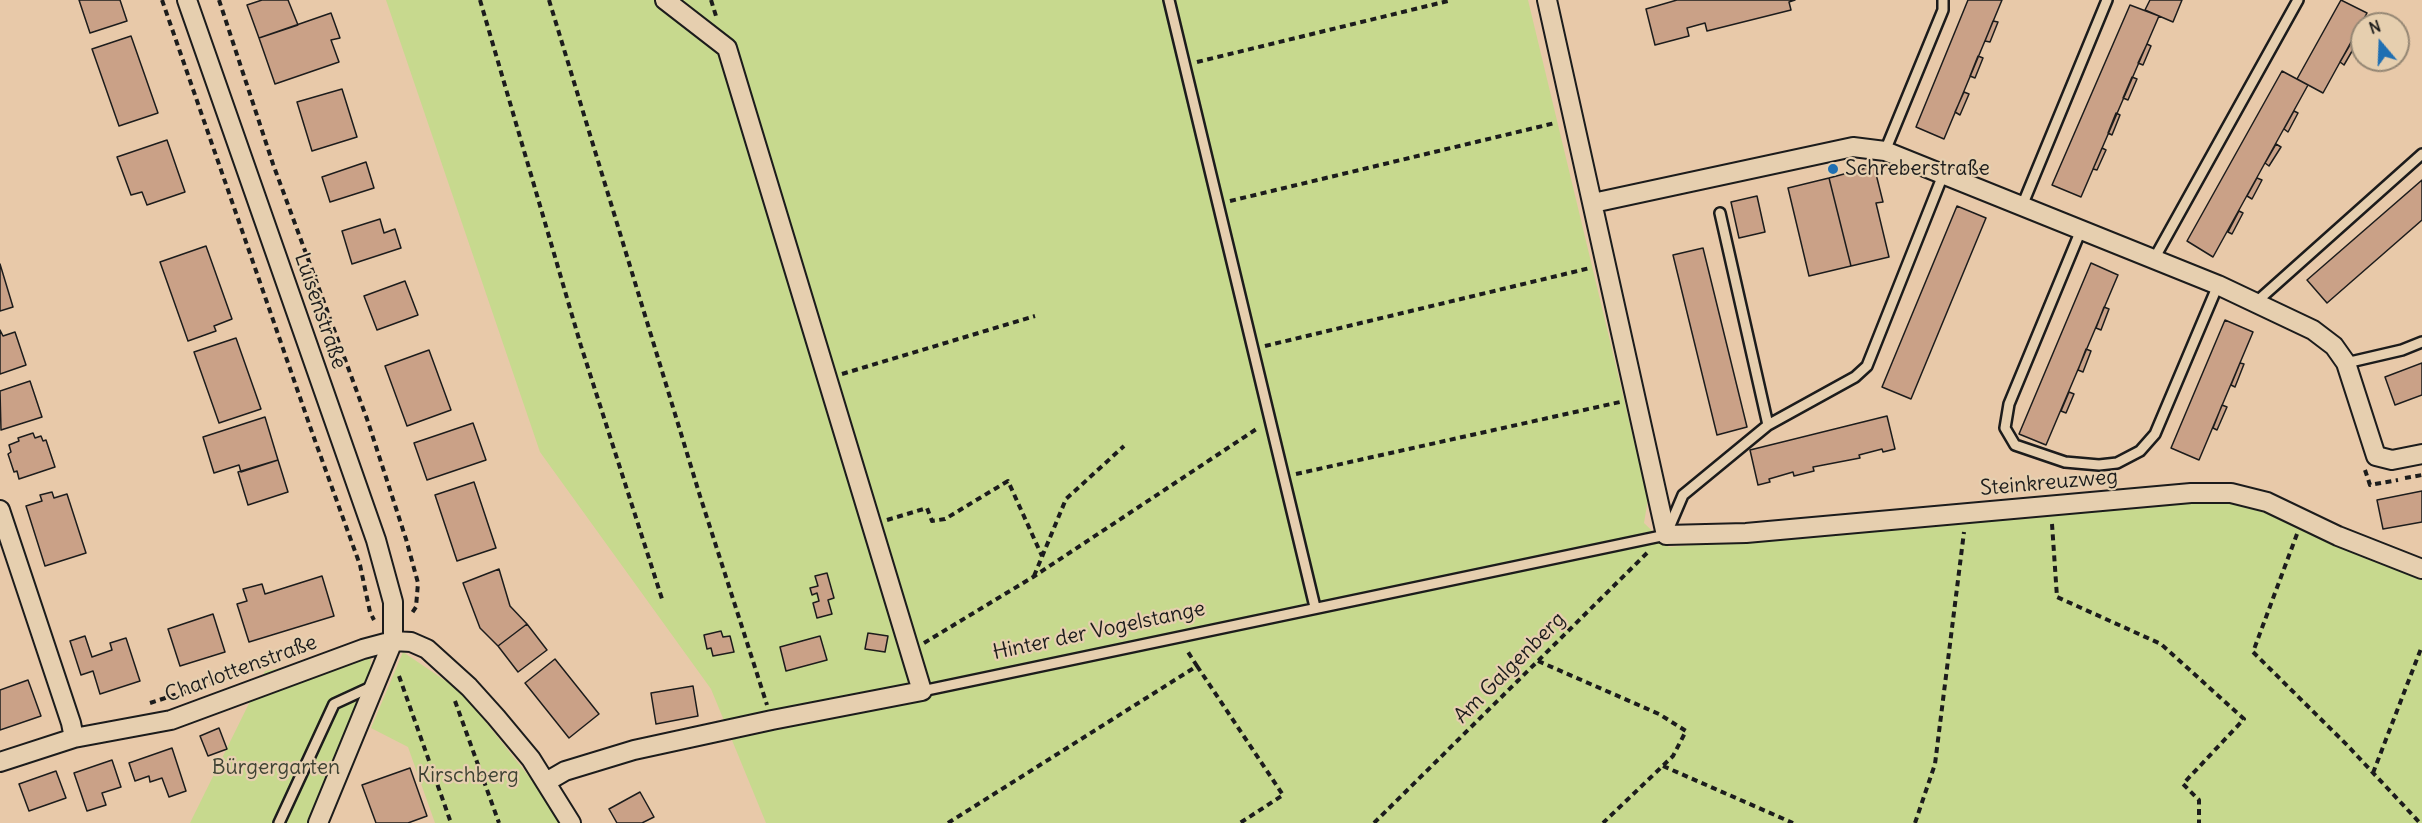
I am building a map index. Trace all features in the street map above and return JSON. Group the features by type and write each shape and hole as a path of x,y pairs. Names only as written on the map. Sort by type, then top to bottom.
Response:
{"street":[{"name":"Luisenstraße","path":"187,0 380,551 393,602 391,646"},
{"path":"665,0 727,48 922,691"},
{"path":"1547,0 1666,535"},
{"path":"1593,203 1852,147 1885,151 2218,285 2323,337 2340,352 2346,363 2374,453 2381,458 2392,460 2422,454"},
{"name":"Steinkreuzweg","path":"1666,535 1746,533 2191,493 2231,493 2267,502 2338,536 2422,569"},
{"path":"0,510 72,723 74,738"},
{"path":"318,823 391,646 411,642 427,649 443,663 496,717 531,759 571,823"},
{"name":"Charlottenstraße","path":"0,762 74,738 171,720 330,660 391,646"},
{"name":"Hinter der Vogelstange","path":"546,782 565,771 634,750 922,691"}],"lane":[{"path":"1169,0 1315,608"},
{"path":"1885,151 1943,10 1943,0"},
{"path":"2022,206 2107,0"},
{"path":"2154,259 2298,0"},
{"path":"2254,304 2422,154"},
{"path":"1666,535 1683,495 1768,425 1856,377 1867,366 1943,175"},
{"path":"1720,213 1768,425"},
{"path":"2081,230 2009,404 2005,428 2015,445 2065,462 2099,465 2117,463 2140,451 2155,434 2218,285"},
{"path":"2346,363 2402,350 2422,342"},
{"name":"Hinter der Vogelstange","path":"922,691 1666,535"},
{"path":"279,823 334,704 375,685"}],"path":[{"path":"162,0 360,565 370,612 391,646 451,823"},
{"path":"219,0 273,164 367,419 406,539 418,583 416,607 410,616"},
{"path":"480,0 581,346 662,599"},
{"path":"549,0 700,496 772,720"},
{"path":"1184,65 1452,0"},
{"path":"1218,204 1574,118"},
{"path":"1253,349 1607,264"},
{"path":"827,378 1035,316"},
{"path":"1283,476 1636,399"},
{"path":"910,652 1033,577 1270,420"},
{"path":"1033,577 1066,499 1124,446"},
{"path":"872,524 927,508 932,521 945,519 1008,481 1042,556"},
{"path":"2050,505 2056,597 2161,644 2244,719 2183,784 2199,800 2199,823"},
{"path":"1915,823 1935,764 1967,513"},
{"path":"2302,519 2253,652 2420,823"},
{"name":"Am Galgenberg","path":"1374,823 1666,535"},
{"path":"1178,637 1283,795 1240,823"},
{"path":"2373,773 2422,646"},
{"path":"1538,661 1659,714 1686,731 1673,756 1603,823"},
{"path":"443,663 499,823"},
{"path":"948,823 1197,666"},
{"path":"1663,766 1793,823"}],"green space":[{"path":"386,0 1528,0 1648,499 1644,523 1669,547 2180,502 2229,501 2300,525 2422,575 2422,823 766,823 711,689 540,452"},
{"name":"Kirschberg","path":"403,652 462,692 534,783 559,823 435,823 408,747 371,728"},
{"name":"Bürgergarten","path":"365,653 371,659 370,670 309,823 190,823 265,671"}],"building":[{"path":"79,0 120,0 127,21 90,33"},
{"path":"262,0 288,0 298,25 259,38 247,5"},
{"path":"1677,0 1795,0 1789,2 1791,10 1707,31 1705,23 1687,28 1689,36 1655,45 1646,9"},
{"path":"1968,0 2002,0 1944,139 1916,127"},
{"path":"2150,0 2182,0 2173,22 2145,10"},
{"path":"2341,0 2365,12 2350,12 2350,44 2323,93 2297,79"},
{"path":"2130,5 2159,16 2081,197 2052,185"},
{"path":"331,13 340,38 331,40 339,62 275,84 259,38"},
{"path":"1993,21 1998,22 1990,42 1985,41"},
{"path":"131,36 158,113 119,126 92,49"},
{"path":"2147,44 2151,46 2143,65 2138,63"},
{"path":"2350,45 2350,55 2344,65 2340,62"},
{"path":"1978,56 1983,58 1975,78 1970,76"},
{"path":"2282,71 2308,85 2213,257 2187,241"},
{"path":"2132,77 2137,79 2128,100 2123,98"},
{"path":"342,89 357,137 312,151 297,102"},
{"path":"1964,92 1969,94 1960,115 1955,112"},
{"path":"2294,111 2298,113 2288,132 2284,129"},
{"path":"2116,113 2120,115 2112,135 2108,133"},
{"path":"167,140 185,192 147,205 142,192 131,195 117,157"},
{"path":"2276,144 2281,147 2269,166 2265,163"},
{"path":"2102,148 2106,150 2097,170 2093,169"},
{"path":"366,162 374,188 330,202 322,177"},
{"path":"1874,166 1883,202 1876,203 1889,257 1851,266 1829,178"},
{"path":"1829,178 1851,266 1809,276 1788,188"},
{"path":"2257,178 2262,180 2252,199 2247,196"},
{"path":"2422,180 2422,220 2327,303 2307,280"},
{"path":"1757,196 1765,232 1739,238 1731,202"},
{"path":"1957,206 1986,218 1911,399 1882,387"},
{"path":"2239,211 2243,213 2232,234 2228,232"},
{"path":"380,219 384,233 395,229 401,248 352,264 342,231"},
{"path":"206,246 232,319 214,326 216,331 188,341 160,262"},
{"path":"1703,248 1747,427 1717,435 1673,255"},
{"path":"2091,263 2118,275 2046,445 2019,434"},
{"path":"0,264 13,307 0,311"},
{"path":"405,281 418,315 377,330 364,296"},
{"path":"2104,307 2109,309 2101,330 2096,328"},
{"path":"2225,320 2253,332 2199,460 2171,448"},
{"path":"0,330 3,336 15,332 26,365 0,374"},
{"path":"236,338 261,409 219,423 194,352"},
{"path":"2086,349 2091,351 2083,372 2078,370"},
{"path":"429,350 451,410 407,426 385,366"},
{"path":"2240,363 2244,364 2235,387 2231,385"},
{"path":"2422,363 2422,395 2395,405 2385,377"},
{"path":"30,381 42,417 1,430 0,391"},
{"path":"2069,392 2074,394 2066,413 2061,411"},
{"path":"2222,405 2227,407 2217,430 2213,428"},
{"path":"1887,416 1895,449 1883,452 1882,449 1859,455 1860,458 1813,467 1814,471 1794,476 1793,472 1758,485 1750,450"},
{"path":"265,417 278,460 241,472 239,465 214,473 203,437"},
{"path":"473,423 486,460 427,480 414,443"},
{"path":"33,433 35,438 41,436 43,441 46,440 55,467 19,479 8,454 11,452 9,445 19,441 18,438"},
{"path":"278,460 288,492 248,505 238,472"},
{"path":"474,482 496,548 457,561 435,495"},
{"path":"2422,491 2422,522 2383,529 2377,500"},
{"path":"52,492 54,498 67,494 86,553 45,566 26,506 42,501 40,495"},
{"path":"499,569 510,606 527,624 498,646 480,628 463,583"},
{"path":"827,573 834,598 828,600 832,614 817,618 813,603 819,601 817,593 812,595 810,588 818,586 815,576"},
{"path":"322,576 334,616 249,642 237,604 247,601 243,589 262,584 265,594"},
{"path":"213,614 225,652 180,666 168,629"},
{"path":"527,624 547,650 518,672 498,646"},
{"path":"721,631 723,637 730,636 734,652 713,656 711,648 707,649 704,635"},
{"path":"868,633 888,636 885,652 865,649"},
{"path":"85,636 92,657 112,650 110,643 126,638 140,681 100,694 93,671 81,675 70,641"},
{"path":"820,636 827,660 786,671 780,647"},
{"path":"555,659 599,714 569,738 525,683"},
{"path":"28,680 41,716 0,730 0,690"},
{"path":"693,686 698,716 656,724 651,693"},
{"path":"219,728 227,749 208,756 200,736"},
{"path":"172,748 186,791 169,797 162,778 150,782 149,776 135,781 129,763"},
{"path":"112,760 121,787 102,793 106,805 87,811 74,773"},
{"path":"410,768 427,816 408,823 376,823 362,785"},
{"path":"56,771 66,798 29,811 19,784"},
{"path":"640,792 654,817 642,823 617,823 609,809"}],"place":[{"name":"Schreberstraße","path":"1833,169"}]}
